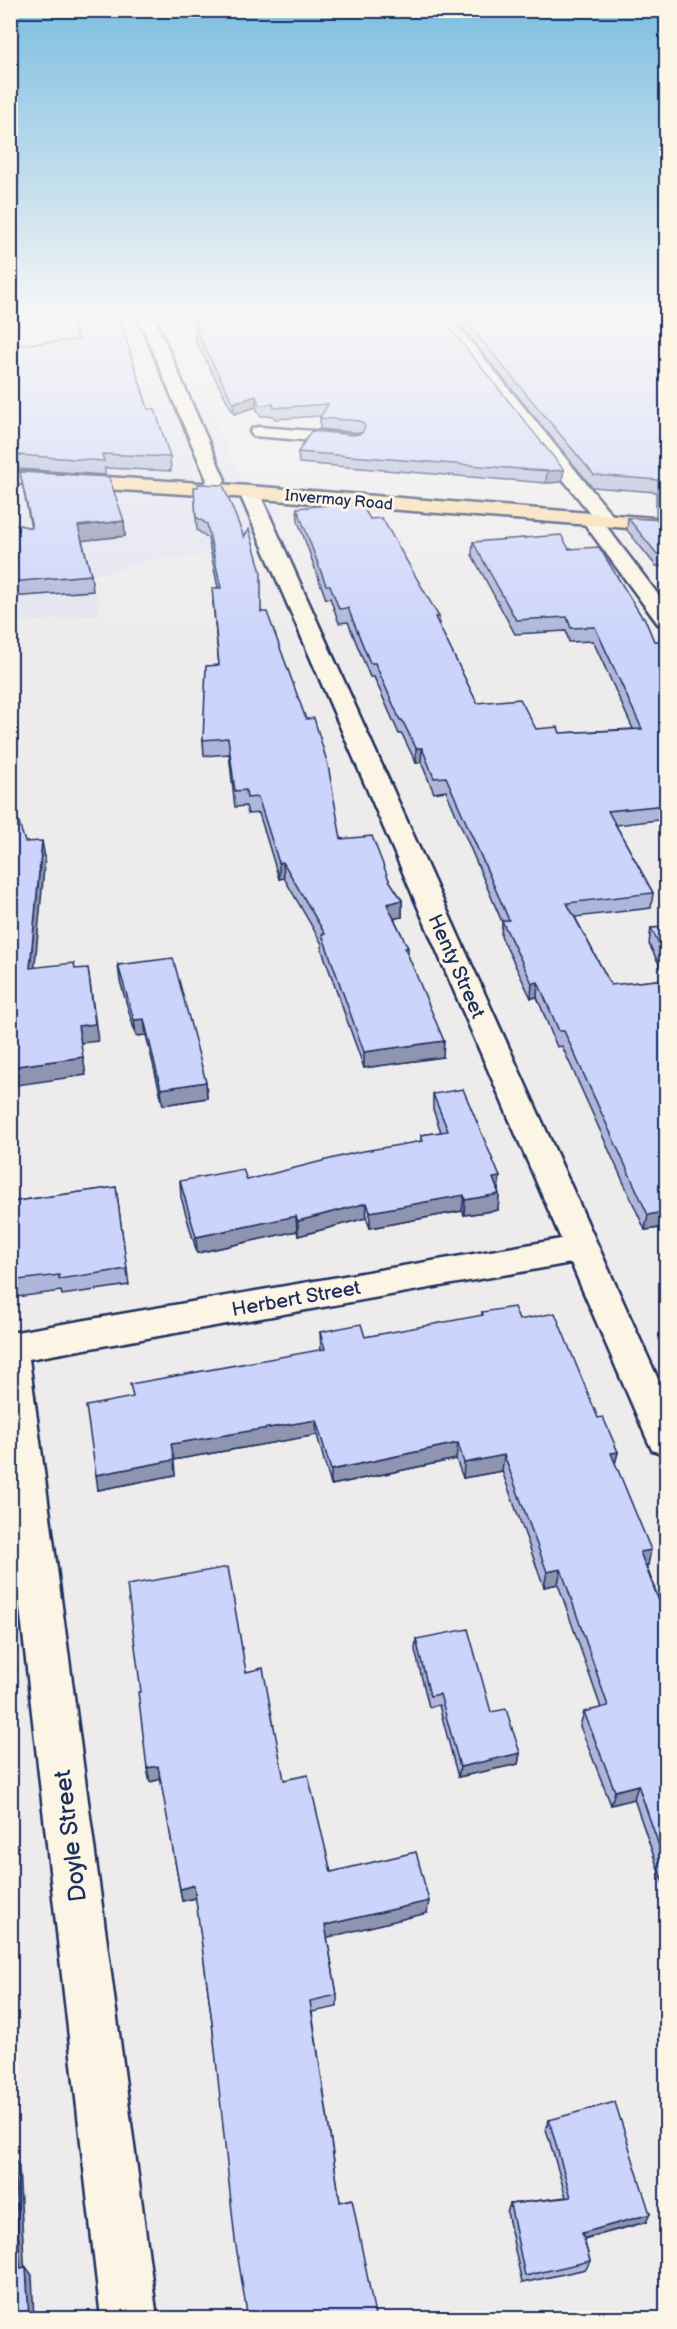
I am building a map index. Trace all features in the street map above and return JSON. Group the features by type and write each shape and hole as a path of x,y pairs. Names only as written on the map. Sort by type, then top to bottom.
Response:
{"main road":[{"name":"Invermay Road","path":"10,477 212,489 666,525"}],"street":[{"path":"193,426 216,480 212,489"},
{"path":"526,426 598,520 666,619"},
{"path":"259,432 354,439"},
{"name":"Henty Street","path":"249,492 666,1439"},
{"name":"Herbert Street","path":"10,1348 581,1248"},
{"name":"Doyle Street","path":"10,1353 129,2319"}],"shaded area":[{"path":"11,426 217,426 239,475 283,512 244,550 144,561 111,572 89,576 101,614 11,624"}],"building":[{"path":"10,426 160,426 170,457 102,454 104,461 17,455 16,450 10,449"},
{"path":"365,426 528,426 564,470 547,471 298,452 311,431 354,435 362,433"},
{"path":"553,426 666,426 666,505 658,504 658,480 594,475"},
{"path":"20,472 109,477 124,521 78,526 91,575 10,582 10,523 32,528"},
{"path":"198,484 223,485 244,537 249,529 261,572 261,612 267,612 306,719 314,718 328,765 341,839 372,836 389,880 402,900 387,904 408,948 405,948 444,1041 364,1052 322,934 325,934 283,862 279,863 258,797 247,798 246,790 235,791 228,738 203,740 206,666 219,665 212,588 221,588 207,524 196,517 194,487 198,487"},
{"path":"360,502 370,519 382,518 439,617 435,617 477,703 520,699 536,729 558,727 560,733 642,729 595,627 571,628 567,617 516,620 473,542 561,535 569,549 599,547 644,617 654,641 666,641 666,805 608,811 653,893 567,903 611,985 666,979 666,1080 660,1081 666,1094 666,1221 662,1212 648,1215 564,1031 559,1031 538,982 532,983 502,921 509,920 446,777 434,778 422,748 416,748 400,720 375,663 370,663 348,608 339,609 330,585 326,585 297,508"},
{"path":"628,518 666,520 666,554 657,554"},
{"path":"10,795 25,842 42,841 30,968 74,963 75,969 88,968 95,1024 78,1026 83,1057 10,1067"},
{"path":"666,927 666,957 651,928"},
{"path":"173,958 206,1082 161,1089 144,1019 134,1020 118,965"},
{"path":"463,1089 500,1177 493,1178 499,1194 465,1200 464,1195 370,1212 367,1203 298,1221 296,1216 196,1237 180,1181 243,1169 247,1180 358,1152 423,1141 421,1135 448,1131 433,1094"},
{"path":"116,1187 127,1269 59,1279 59,1275 10,1281 10,1202"},
{"path":"514,1307 519,1320 555,1313 598,1418 603,1417 618,1452 611,1453 651,1550 640,1552 666,1619 666,1866 638,1785 615,1791 584,1712 608,1706 561,1569 547,1572 504,1455 464,1463 458,1443 331,1470 316,1420 171,1444 174,1460 96,1475 86,1406 133,1397 130,1384 325,1349 320,1332 361,1324 365,1337"},
{"path":"228,1567 246,1672 263,1668 284,1780 308,1775 331,1872 416,1852 429,1901 325,1925 337,1995 310,2001 340,2202 352,2199 375,2315 361,2319 248,2319 235,2240 212,2022 194,1885 180,1889 158,1766 147,1768 138,1692 141,1692 127,1585"},
{"path":"468,1629 491,1712 506,1709 520,1753 460,1767 440,1694 430,1696 416,1639"},
{"path":"615,2102 650,2214 582,2233 590,2261 525,2276 510,2204 571,2197 549,2120"},
{"path":"10,2157 14,2157 20,2268 26,2267 29,2319 10,2319"}]}
